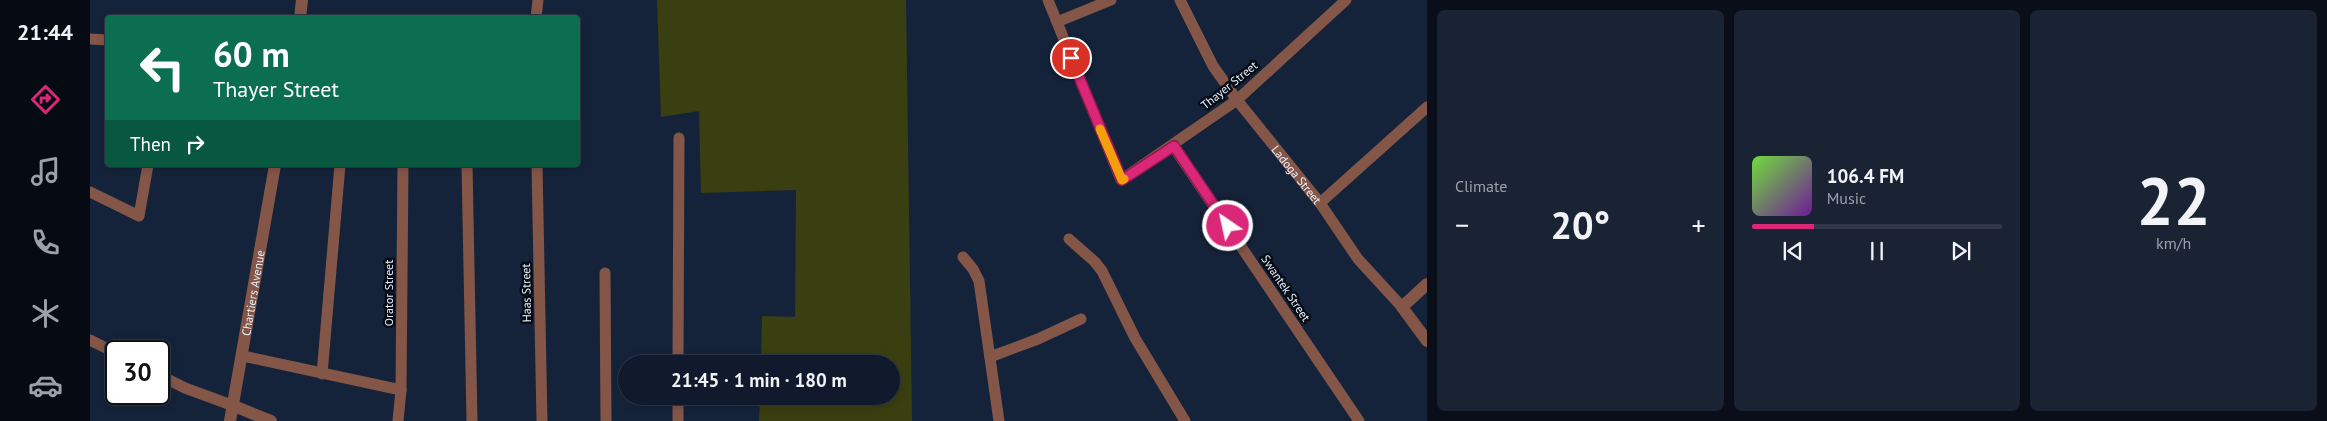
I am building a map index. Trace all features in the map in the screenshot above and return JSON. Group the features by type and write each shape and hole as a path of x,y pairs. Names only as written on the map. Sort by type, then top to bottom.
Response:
{"street":[{"path":"300,15 302,0"},
{"path":"536,15 538,0"},
{"path":"1048,0 1057,22 1111,0"},
{"name":"Ladoga Street","path":"1180,0 1213,66 1237,100 1320,203 1358,259 1402,307 1427,342"},
{"name":"Thayer Street","path":"1057,22 1122,180 1174,146 1237,100 1346,0"},
{"path":"90,39 105,40"},
{"path":"1320,203 1427,107"},
{"path":"678,355 679,138"},
{"name":"Swantek Street","path":"1174,146 1360,421"},
{"path":"90,192 138,216 148,167"},
{"name":"Chartiers Avenue","path":"230,421 243,356 275,167"},
{"path":"322,374 340,167"},
{"name":"Orator Street","path":"398,421 401,390 403,167"},
{"path":"467,167 472,421"},
{"name":"Haas Street","path":"537,167 542,421"},
{"path":"1069,239 1095,262 1102,271 1135,338 1181,420"},
{"path":"963,257 973,269 979,281 999,421"},
{"path":"605,273 606,421"},
{"path":"1402,307 1427,284"},
{"path":"990,357 1038,339 1081,319"},
{"path":"90,340 105,348"},
{"path":"243,356 401,390"},
{"path":"170,380 271,421"},
{"path":"678,405 678,421"}],"green space":[{"path":"657,0 906,0 912,421 759,421 760,405 900,405 900,355 761,355 762,316 795,317 796,190 701,193 699,111 661,117"}],"slow traffic":[{"path":"1100,129 1122,180 1124,179"}],"route":[{"path":"1071,58 1122,180 1174,146 1228,226"}]}
